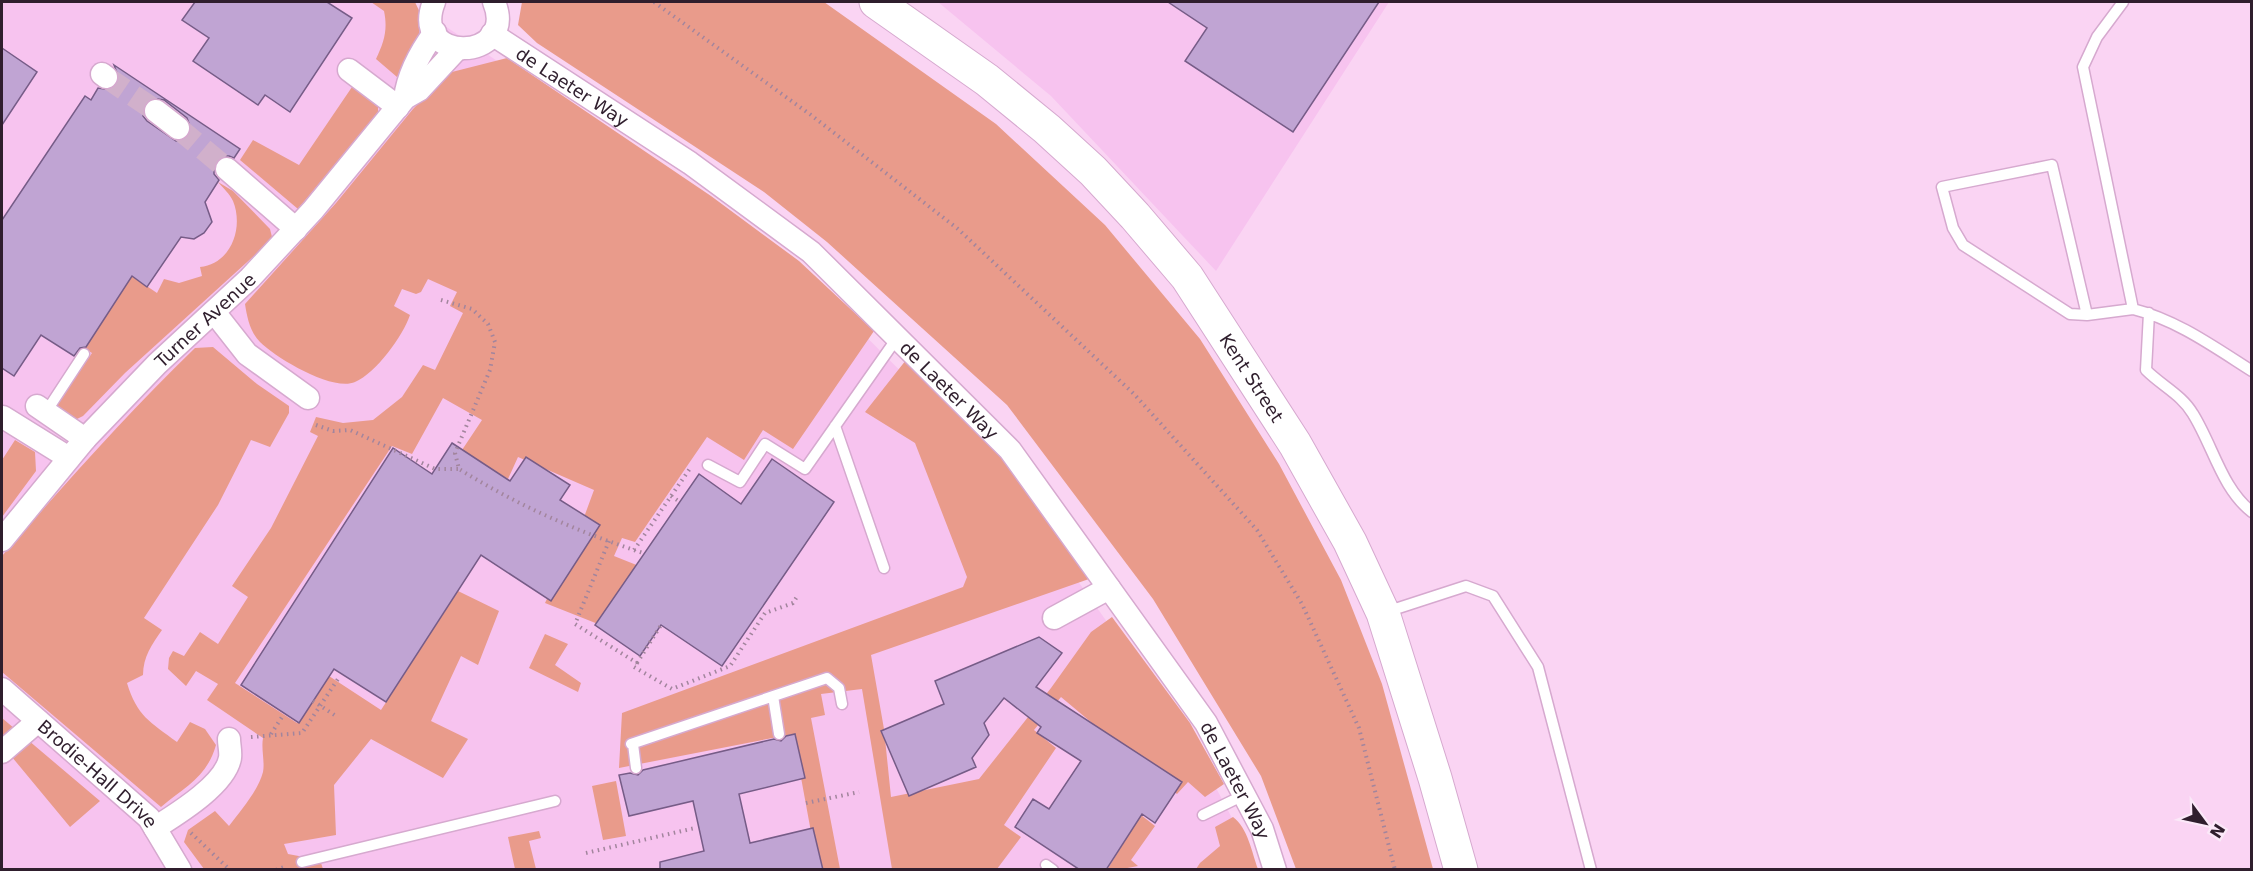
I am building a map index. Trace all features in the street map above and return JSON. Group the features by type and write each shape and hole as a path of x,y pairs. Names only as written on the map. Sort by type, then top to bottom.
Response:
{"main road":[{"name":"Kent Street","path":"876,2 987,80 1047,129 1107,186 1187,277 1295,444 1350,542 1383,613 1435,778 1461,870"}],"street":[{"path":"434,2 431,18 435,32 444,43 457,49 477,47 492,34 497,15 494,2"},
{"name":"Turner Avenue","path":"402,102 407,82 426,43 435,32"},
{"name":"de Laeter Way","path":"492,34 690,163 811,252 1010,450 1206,723 1262,829 1275,870"},
{"name":"Turner Avenue","path":"2,540 85,439 157,364 250,278 314,210 402,102 419,90 457,49"},
{"path":"349,70 402,102"},
{"path":"156,111 178,128"},
{"path":"227,170 296,229"},
{"path":"214,312 247,354 308,398"},
{"path":"41,409 85,439"},
{"path":"3,417 69,458"},
{"path":"1054,618 1109,588"},
{"name":"Brodie-Hall Drive","path":"2,688 149,818 180,870"},
{"path":"2,752 38,721"},
{"path":"155,828 186,807 219,779 230,759 229,739"}],"lane":[{"path":"2123,2 2097,38 2083,67 2133,309"},
{"path":"2087,315 2052,165 1942,187 1953,228 1963,245 2070,314 2087,315 2133,309 2149,313 2194,333 2252,371"},
{"path":"2149,313 2146,370 2179,396 2193,413 2238,501 2252,512"},
{"path":"708,465 740,482 765,444 806,469 897,338"},
{"path":"41,409 84,354"},
{"path":"835,426 884,568"},
{"path":"1383,613 1466,586 1493,596 1538,667 1591,870"},
{"path":"636,768 632,744 827,678 839,687 842,704"},
{"path":"773,696 779,734"},
{"path":"1203,815 1244,795"},
{"path":"302,862 555,801"}],"path":[{"path":"654,2 811,115 958,229 1134,394 1257,530 1302,604 1359,728 1395,870"},
{"path":"441,300 472,309 488,324 495,342 490,370 455,453 459,469"},
{"path":"316,425 333,432 350,430 435,469 459,469 497,492 549,518 643,553"},
{"path":"634,550 698,457 708,465"},
{"path":"671,496 680,502"},
{"path":"609,541 575,624 637,663"},
{"path":"661,625 634,667 672,689 730,666 765,613 793,603 798,595"},
{"path":"229,739 302,733 338,679"},
{"path":"313,701 336,716"},
{"path":"271,734 284,714"},
{"path":"806,803 858,792"},
{"path":"586,853 695,828"},
{"path":"188,830 230,870"}],"shaded area":[{"path":"2,2 409,2 677,181 797,268 994,464 1188,735 1242,837 1252,870 2,870"},
{"path":"371,2 415,2 422,17 418,40 397,77 376,59 386,24 384,11"},
{"path":"522,2 824,2 996,124 1105,225 1200,339 1279,464 1341,580 1382,684 1433,869 1296,869 1261,776 1153,599 1007,405 827,242 764,192 537,43 518,25"},
{"path":"938,2 1389,2 1216,271 1051,96"},
{"path":"507,58 711,196 799,261 874,331 793,449 763,430 744,460 707,437 635,542 622,538 614,556 639,566 598,624 545,603 576,539 594,490 518,457 508,479 462,450 482,420 443,398 412,454 392,446 235,683 297,723 329,676 381,710 458,591 499,611 478,665 461,656 431,721 468,739 443,778 371,739 334,785 336,835 284,844 288,854 320,860 323,869 204,869 184,842 188,830 215,811 229,826 249,800 261,779 263,738 207,700 218,684 196,671 186,686 168,669 169,658 173,651 184,656 200,632 218,644 248,597 232,586 271,528 318,436 310,432 316,417 343,423 373,420 402,397 423,365 435,370 463,313 450,306 457,292 428,279 421,292 416,294 402,289 394,306 410,315 401,333 388,353 371,371 355,382 345,384 305,372 268,349 251,329 245,304 336,203 413,109 448,73"},
{"path":"352,87 378,107 378,113 298,209 240,160 253,140 299,165"},
{"path":"218,182 233,191 270,229 272,237 267,244 125,373 83,416 75,420 54,408 92,353 81,346 114,264 157,293 164,279 179,283 202,276 200,267 220,259 227,252 236,233 236,211 232,198"},
{"path":"213,347 257,384 289,406 289,413 270,447 251,440 218,505 144,618 162,630 146,657 143,675 127,683 135,703 152,723 177,742 190,722 205,729 216,745 201,773 161,807 2,672 2,556 96,450 195,348"},
{"path":"906,360 996,449 1089,579 871,655 884,729 891,797 979,779 1051,688 1091,632 1112,617 1190,723 1224,784 1205,797 1188,782 1177,794 1061,697 1034,730 1056,748 1004,825 1021,837 997,869 892,869 862,689 821,694 825,715 811,718 840,869 818,870 793,734 619,768 622,713 963,587 967,577 915,443 865,412"},
{"path":"15,440 35,452 36,471 2,517 2,460"},
{"path":"545,634 568,644 555,665 581,683 578,692 529,668"},
{"path":"2,718 100,801 70,827 2,745"},
{"path":"616,781 626,836 603,840 592,786"},
{"path":"1141,815 1155,826 1131,860 1138,866 1107,870"},
{"path":"1233,817 1246,834 1258,869 1196,869 1220,846 1215,827"},
{"path":"539,831 541,838 529,841 536,869 515,869 508,837"}],"building":[{"path":"195,2 327,2 352,18 290,112 265,95 258,105 193,61 209,38 182,20"},
{"path":"1168,2 1379,2 1293,132 1185,61 1207,28"},
{"path":"2,48 37,72 2,125"},
{"path":"114,65 240,149 234,158 222,156 214,166 214,174 219,180 205,202 212,222 204,233 194,239 181,237 147,287 132,276 86,347 80,348 74,356 41,335 14,376 2,368 2,220 85,96 91,100 98,88 111,90 117,85 119,78","holes":["151,98 164,100 187,118 191,129 188,137 183,141 176,141 143,116 146,102"]},
{"path":"452,443 510,481 526,457 570,485 560,500 600,525 551,601 481,555 386,702 334,669 299,723 241,685 393,448 432,474"},
{"path":"772,459 834,502 722,666 661,625 640,656 595,625 699,474 741,504"},
{"path":"1039,637 1062,653 1036,687 1182,782 1155,823 1142,814 1106,870 1080,870 1015,827 1033,799 1049,809 1081,761 1037,733 1041,727 1004,698 984,723 989,735 972,758 976,767 909,796 881,731 944,704 935,681"},
{"path":"795,734 805,778 739,794 750,843 813,828 823,870 660,870 660,862 704,851 693,801 629,816 619,775 630,773 638,775 643,770 774,739 781,741 786,736"}],"tunnel":[{"path":"106,77 156,111"},
{"path":"178,128 227,169"}]}
